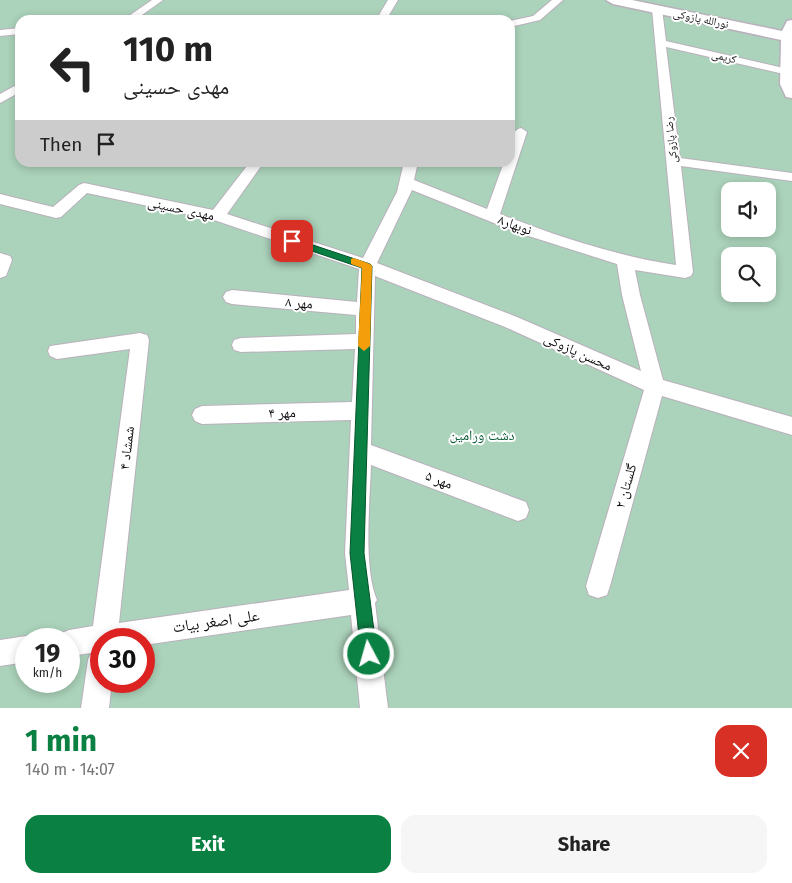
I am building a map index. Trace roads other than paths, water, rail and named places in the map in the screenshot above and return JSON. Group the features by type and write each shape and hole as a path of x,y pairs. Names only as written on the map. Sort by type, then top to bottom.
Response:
{"main road":[{"name":"نورالله پازوکی","path":"613,0 791,33"},
{"path":"791,33 788,84 792,93"}],"street":[{"path":"135,15 157,0"},
{"path":"384,15 393,0"},
{"path":"515,23 536,18 558,0"},
{"name":"رضا پازوکی","path":"657,9 685,272"},
{"path":"0,33 15,32"},
{"name":"کریمی","path":"661,43 788,72"},
{"path":"0,99 15,90"},
{"path":"515,149 521,132"},
{"path":"674,161 792,177"},
{"path":"217,216 253,167"},
{"path":"374,708 364,600 357,553 367,266 404,192 410,167"},
{"path":"492,216 509,167"},
{"name":"نوبهار۸","path":"406,182 492,216 625,261 638,265 685,272"},
{"name":"مهدی حسینی","path":"6,200 56,213 84,188 217,216 367,266"},
{"path":"0,215 6,200"},
{"path":"0,259 4,260 0,272"},
{"path":"625,261 630,295 655,386"},
{"name":"محسن پازوکی","path":"367,266 511,322 655,386 792,426"},
{"name":"مهر ۸","path":"232,297 366,309"},
{"name":"شمشاد ۴","path":"57,351 140,340 105,628"},
{"path":"240,346 364,340"},
{"name":"گلستان ۲","path":"598,586 655,386"},
{"name":"مهر ۴","path":"202,415 362,411"},
{"name":"مهر ۵","path":"361,451 518,510"},
{"name":"علی اصغر بیات","path":"155,636 364,600"},
{"path":"0,653 15,651"},
{"name":"شمشاد ۴","path":"95,708 97,693"}],"park label":[{"name":"دشت ورامین","path":"482,435"}]}
